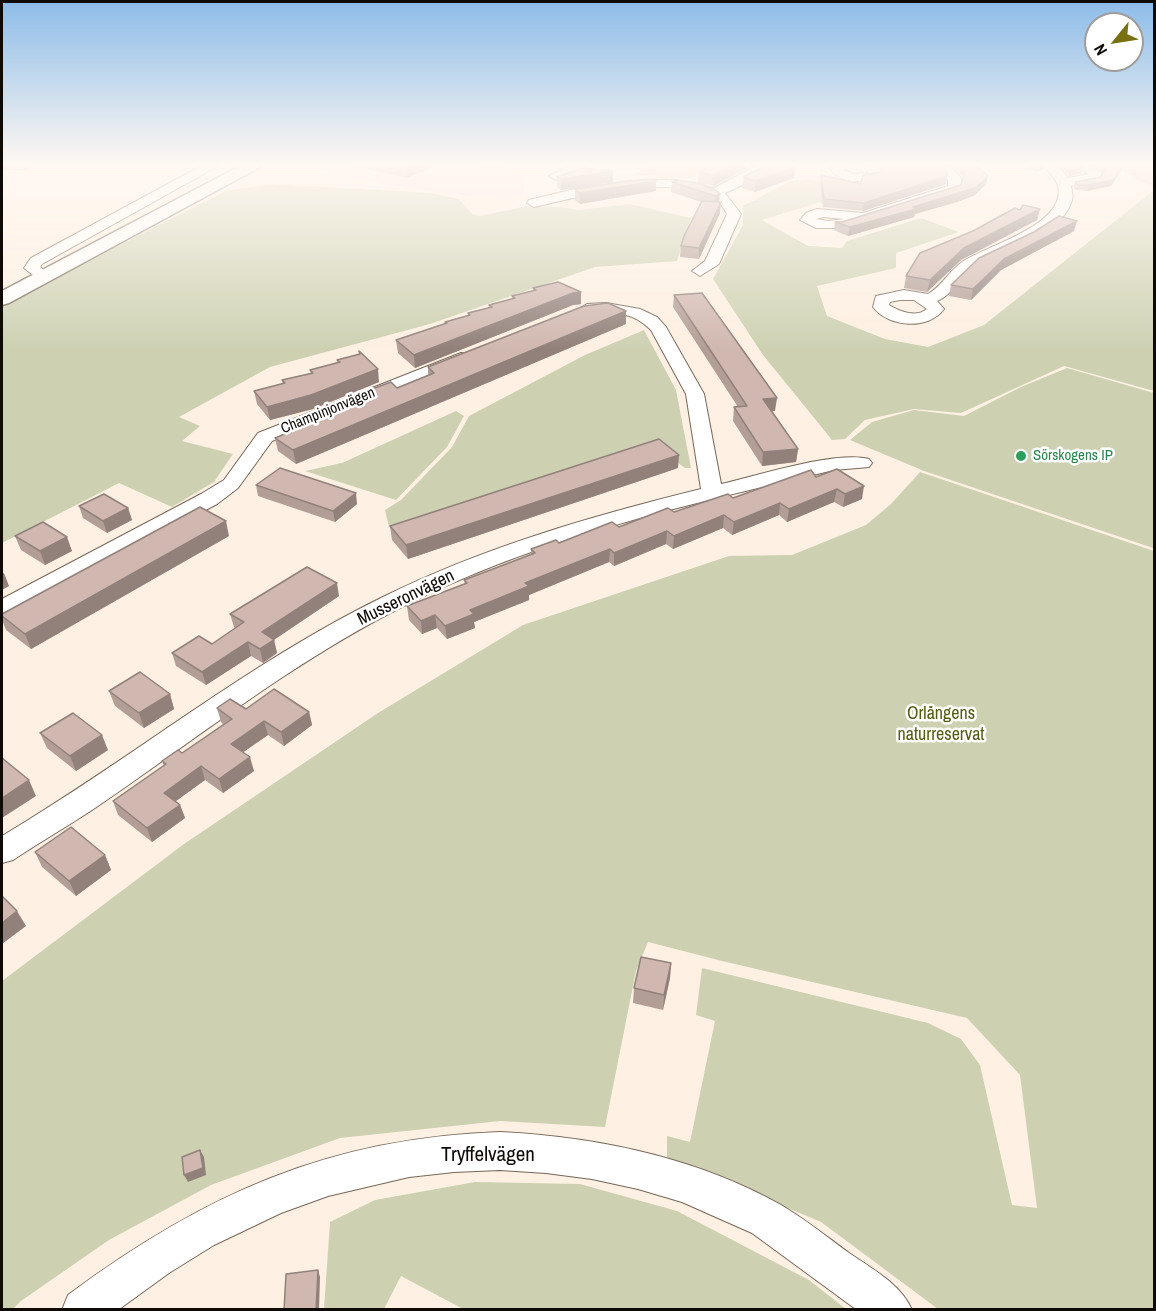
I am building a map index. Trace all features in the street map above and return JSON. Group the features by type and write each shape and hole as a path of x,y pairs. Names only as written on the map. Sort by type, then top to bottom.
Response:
{"main road":[{"path":"2,299 137,227"}],"street":[{"path":"44,276 32,268 36,261 99,227"},
{"path":"700,271 711,264 728,227"},
{"path":"926,299 944,291 960,271 970,264 1040,227"},
{"path":"568,315 592,309 625,310 644,316 658,327 695,394 712,493"},
{"name":"Champinjonvägen","path":"2,609 208,499 231,483 265,437 481,350"},
{"name":"Musseronvägen","path":"2,851 83,801 218,707 311,647 392,602 499,554 608,518 834,464 862,463"},
{"name":"Tryffelvägen","path":"83,1310 135,1271 198,1232 267,1199 361,1168 408,1158 504,1151 579,1157 644,1171 697,1188 766,1220 891,1310"}],"green space":[{"path":"155,227 688,227 677,261 595,267 430,324 270,367 179,417 200,426 182,441 233,454 214,482 172,507 119,483 2,543 2,305"},
{"path":"742,227 775,227 808,246 842,248 847,241 891,227 946,227 959,232 896,253 896,268 817,286 827,316 885,339 928,347 984,325 1107,227 1154,227 1154,391 1064,366 961,413 914,409 865,420 845,439 832,440 763,355 713,279"},
{"path":"644,330 676,390 691,468 685,468 649,442 389,527 385,510 401,500 452,447 469,416 585,355"},
{"name":"Sörskogens IP","path":"1067,368 1154,393 1153,548 924,471 850,440 872,422 914,410 964,416 1021,387"},
{"path":"456,411 464,416 447,447 396,500 305,471 342,463"},
{"name":"Orlångens naturreservat","path":"920,472 1154,551 1154,1309 938,1309 821,1222 667,1157 667,1136 690,1142 715,1021 696,1015 702,968 928,1023 961,1039 980,1065 1012,1205 1037,1208 1020,1075 967,1018 648,942 636,971 605,1127 500,1121 340,1138 211,1185 109,1240 21,1301 13,1309 2,1310 2,981 184,844 378,713 523,625 729,556 792,555 866,525 891,504"},
{"path":"475,1182 580,1184 677,1211 809,1280 846,1309 463,1309 401,1276 384,1309 324,1309 330,1222 375,1200"}],"building":[{"path":"689,227 709,227 699,248 681,246"},
{"path":"980,227 1005,227 964,248 930,280 906,276 920,253"},
{"path":"1042,227 1065,227 1004,259 973,289 951,285 979,258"},
{"path":"558,282 581,292 573,293 414,355 396,340 470,315 468,313 492,307 489,305 515,298 512,296 536,290 533,288"},
{"path":"702,293 777,398 763,399 798,449 763,452 734,407 747,406 674,295"},
{"path":"608,303 626,311 293,450 275,438 375,397 372,389 391,382 397,388 434,373 428,367 584,306"},
{"path":"359,351 378,369 311,395 267,407 254,391 285,383 282,380 313,373 310,370 340,362 337,360 360,354"},
{"path":"659,439 679,455 406,545 390,526"},
{"path":"280,468 356,493 333,511 256,485"},
{"path":"837,469 864,486 845,494 837,489 789,509 780,503 734,522 724,515 674,536 667,531 614,553 610,549 525,583 529,586 470,610 474,614 445,626 435,615 421,621 407,606 467,583 464,580 535,553 531,549 556,540 559,543 612,522 619,527 668,508 674,512 728,494 733,498 811,470 816,477"},
{"path":"104,494 128,508 103,521 79,506"},
{"path":"200,507 226,521 25,634 2,616 2,614"},
{"path":"43,522 67,537 40,551 15,536"},
{"path":"307,567 337,583 262,632 274,640 260,649 248,642 202,672 172,653 199,636 212,644 244,622 230,614"},
{"path":"140,672 170,694 139,713 109,691"},
{"path":"274,689 309,712 281,732 264,721 231,744 250,757 219,779 201,766 164,793 180,805 147,828 113,801 166,764 162,761 178,750 182,753 232,719 217,708 230,699 246,709"},
{"path":"73,713 102,735 70,756 40,733"},
{"path":"2,758 29,780 2,798"},
{"path":"71,827 105,855 69,881 35,852"},
{"path":"2,896 17,911 2,923"},
{"path":"641,957 671,963 664,995 634,988"},
{"path":"200,1150 203,1168 184,1175 182,1157"},
{"path":"318,1270 316,1310 284,1310 286,1274"}],"place":[{"name":"Sörskogens IP","path":"1021,456"}]}
